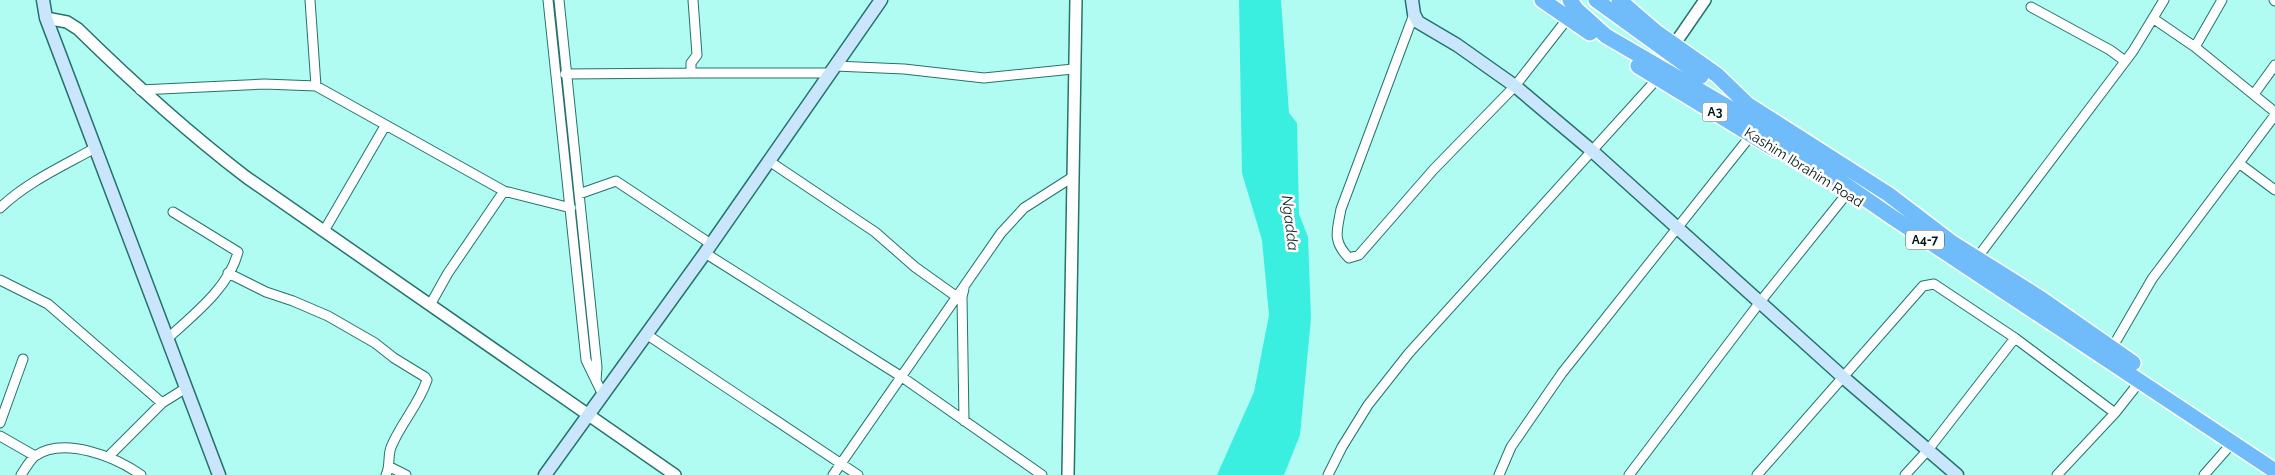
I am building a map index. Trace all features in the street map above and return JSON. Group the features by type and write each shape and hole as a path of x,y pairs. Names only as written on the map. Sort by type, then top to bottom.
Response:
{"highway":[{"name":"Kashim Ibrahim Road","path":"1542,0 1572,9 1656,79 1752,134 1845,196 1892,218"},
{"name":"A4-7","path":"1596,0 1681,63 1888,194 1951,242 2112,348 2275,459"},
{"name":"A4-7","path":"1618,0 1674,45 1717,74 1747,104"},
{"name":"A4-7","path":"1572,9 1606,36 1756,124 1892,218 2141,380 2275,471"}],"main road":[{"path":"43,0 46,18 219,475"},
{"path":"545,475 588,415 599,389 646,334 708,249 881,0"},
{"path":"1412,0 1414,14 1418,22 1457,45 1516,86 1591,150 1844,378 1957,475"}],"street":[{"path":"310,0 316,86"},
{"path":"548,0 586,360 599,389"},
{"path":"559,0 565,74 599,389"},
{"path":"691,72 691,63 697,55 693,0"},
{"path":"1068,475 1071,178 1076,0"},
{"path":"1674,45 1705,0"},
{"path":"1977,258 2125,61 2154,19 2164,0"},
{"path":"2195,47 2222,0"},
{"path":"2031,7 2110,50 2125,61"},
{"path":"1414,14 1341,209 1336,235 1341,250 1349,258 1359,255 1434,169 1516,86 1572,9"},
{"path":"46,18 67,22 78,29 140,90 195,138 246,177 675,475"},
{"path":"2112,348 2152,279 2240,164 2275,114 2254,94 2195,47 2154,19"},
{"path":"2254,94 2275,65"},
{"path":"565,74 904,69 984,78 1073,69"},
{"path":"1328,475 1342,447 1368,405 1409,354 1656,79"},
{"path":"140,90 264,84 316,86 504,191 570,208"},
{"path":"324,231 385,126"},
{"path":"1499,475 1512,447 1562,372 1752,134"},
{"path":"0,208 36,181 95,148"},
{"path":"769,161 875,232 915,267 957,297"},
{"path":"2240,164 2275,190"},
{"path":"832,475 902,378 1001,233 1024,208 1071,178"},
{"path":"579,194 616,181 708,249 902,378 1042,475"},
{"path":"430,305 448,273 504,191"},
{"path":"1629,475 1760,302 1845,196"},
{"path":"167,339 206,304 228,273 238,252 173,212"},
{"path":"228,273 266,292 328,316 425,377 427,380 423,393 391,447 388,471 406,475"},
{"path":"0,280 48,304 162,403"},
{"path":"1757,475 1923,286 1934,284 2015,338 2115,413"},
{"path":"964,287 962,297 964,421"},
{"path":"646,334 842,462 858,475"},
{"path":"1905,475 1928,450 2015,338"},
{"path":"0,423 23,359"},
{"path":"2057,475 2115,413 2141,380"},
{"path":"108,456 162,403 186,388"},
{"path":"0,436 35,456"},
{"path":"2204,475 2233,442"},
{"path":"21,475 35,456 54,448 85,449 108,456 142,475"}],"water":[{"name":"Ngadda","path":"1239,0 1281,0 1289,113 1297,123 1299,214 1308,237 1311,318 1300,435 1284,475 1217,475 1254,392 1269,315 1262,240 1242,173"}]}
